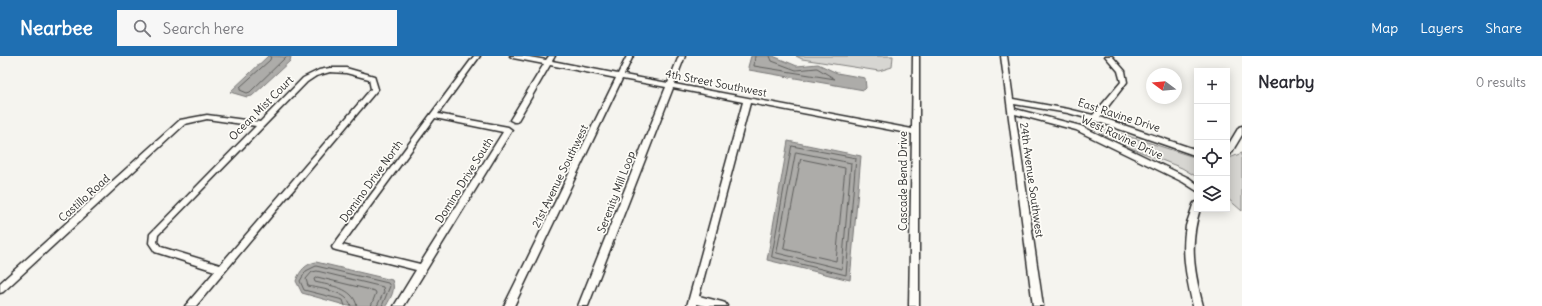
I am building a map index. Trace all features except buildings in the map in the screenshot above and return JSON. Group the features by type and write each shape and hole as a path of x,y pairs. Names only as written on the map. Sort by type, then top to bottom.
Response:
{"street":[{"name":"Domino Drive North","path":"422,268 336,247 477,56"},
{"name":"4th Street Southwest","path":"513,56 550,59 621,77 915,132"},
{"name":"21st Avenue Southwest","path":"509,306 630,56"},
{"path":"670,86 682,56"},
{"name":"Cascade Bend Drive","path":"914,306 916,56"},
{"name":"24th Avenue Southwest","path":"1004,56 1038,306"},
{"path":"1095,118 1124,82 1125,77 1108,56"},
{"path":"514,120 550,59"},
{"name":"Ocean Mist Court","path":"190,306 222,269 375,89 372,78 350,70 328,70 315,73 305,80 260,124 154,234 153,243 158,250 222,269"},
{"name":"Serenity Mill Loop","path":"583,306 670,86"},
{"path":"722,306 693,303 747,100"},
{"name":"East Ravine Drive","path":"1010,101 1068,111 1095,118 1194,152"},
{"name":"West Ravine Drive","path":"1011,110 1078,128 1186,180 1194,186"},
{"name":"Domino Drive South","path":"399,306 508,130 433,115"},
{"name":"Castillo Road","path":"0,289 183,122 207,117 260,124"},
{"path":"1230,148 1242,129"},
{"path":"1195,212 1190,229 1189,258 1192,283 1198,306"}],"shaded area":[{"path":"796,56 893,56 892,67 879,71 802,59"},
{"path":"1103,128 1194,157 1194,175 1182,168 1100,136"},
{"path":"1242,153 1242,211 1230,201 1230,158"}],"water":[{"path":"268,56 291,57 290,61 252,96 247,97 230,92"},
{"path":"751,56 773,56 797,66 818,64 837,73 865,78 866,88 864,90 749,70 748,67"},
{"path":"788,141 861,156 850,280 767,260"},
{"path":"316,262 392,280 393,290 386,306 348,306 302,293 296,281 301,271 306,266"}]}
